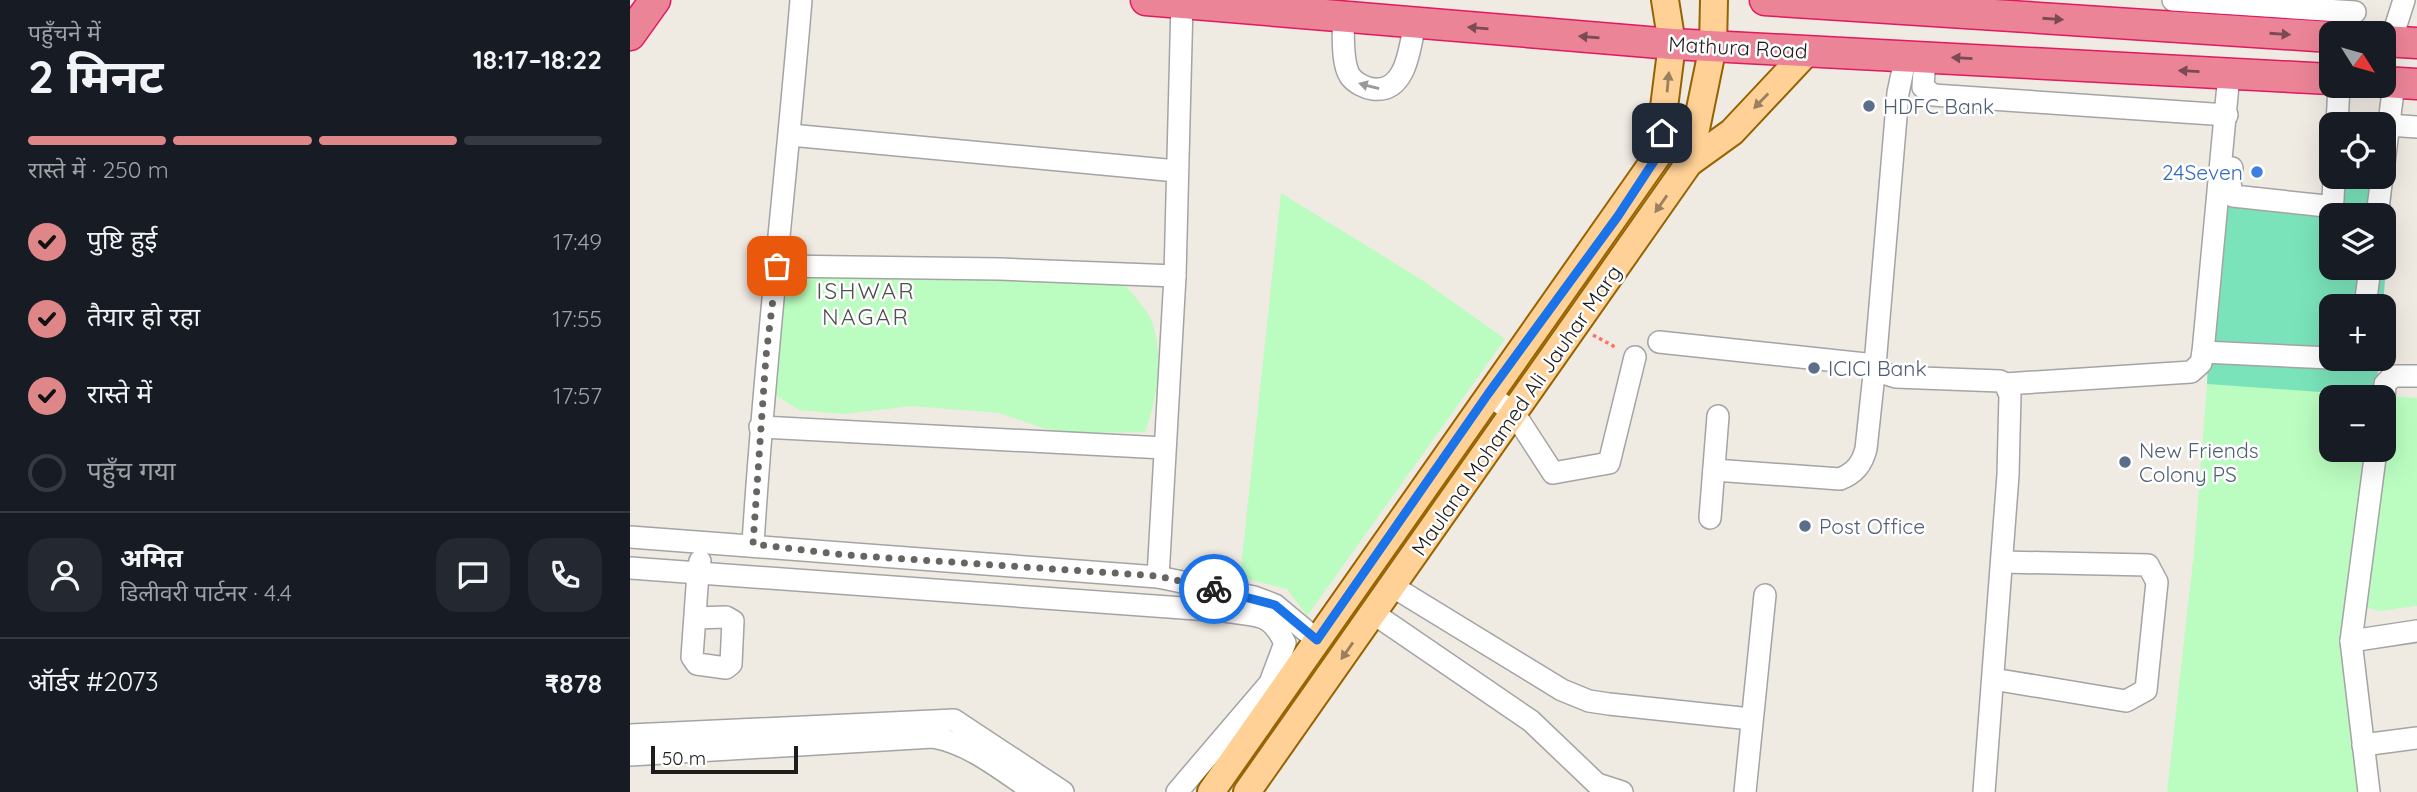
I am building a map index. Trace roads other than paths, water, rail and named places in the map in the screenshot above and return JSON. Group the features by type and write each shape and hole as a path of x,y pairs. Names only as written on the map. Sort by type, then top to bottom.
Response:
{"highway":[{"path":"630,35 655,0"},
{"name":"Mathura Road","path":"1146,0 1672,44 2319,78"},
{"path":"1765,0 2319,36"}],"main road":[{"name":"Maulana Mohamed Ali Jauhar Marg","path":"1211,792 1658,155 1672,44 1665,0"},
{"name":"Maulana Mohamed Ali Jauhar Marg","path":"1247,792 1689,163 1713,46 1714,0"},
{"path":"1689,163 1732,132 1808,51"}],"street":[{"path":"753,544 760,427 801,0"},
{"path":"2173,0 2355,15"},
{"path":"2397,42 2404,0"},
{"path":"1158,576 1175,276 1182,3"},
{"path":"1343,16 1348,73 1356,82 1370,89 1387,88 1401,75 1415,22"},
{"path":"1916,56 1923,87 1928,94 2227,115"},
{"path":"1714,470 1840,479 1850,475 1863,460 1875,365 1898,93 1916,56"},
{"path":"1659,342 1875,365 1880,372 1896,377 2000,381 2006,384 2191,372 2201,363 2203,352 2227,115 2236,74"},
{"path":"2236,74 2231,194 2326,206 2333,200 2333,189"},
{"path":"2391,112 2398,83"},
{"path":"2396,126 2417,127"},
{"path":"790,135 1177,171"},
{"path":"777,266 1000,269 1175,276"},
{"path":"2203,352 2319,357"},
{"path":"1488,394 1514,413 1553,473 1609,463 1635,357"},
{"path":"2385,385 2392,376 2417,376"},
{"path":"1984,792 2008,475 2010,395 2006,384"},
{"path":"1710,518 1718,416"},
{"path":"760,427 1164,448"},
{"path":"2369,792 2351,640 2374,462"},
{"path":"630,537 1158,576 1254,597 1275,605 1317,640"},
{"path":"695,618 702,542"},
{"path":"1993,679 2126,701 2146,690 2157,582 2148,565 2002,562"},
{"path":"630,568 1224,611 1276,623 1285,643 1270,683 1177,792"},
{"path":"1392,586 1562,690 1589,701 1751,719"},
{"path":"1745,792 1765,595"},
{"path":"1373,613 1531,721 1597,784 1622,792"},
{"path":"2351,640 2417,631"},
{"path":"630,735 954,720 1063,792"},
{"path":"630,755 933,737 952,740 1034,792"},
{"path":"2363,746 2417,738"}],"place":[{"name":"HDFC Bank","path":"1869,106"},
{"name":"24Seven","path":"2257,172"},
{"name":"ICICI Bank","path":"1814,368"},
{"name":"New Friends Colony PS","path":"2125,462"},
{"name":"Post Office","path":"1805,526"}],"district":[{"name":"ISHWAR NAGAR","path":"866,303"}]}
